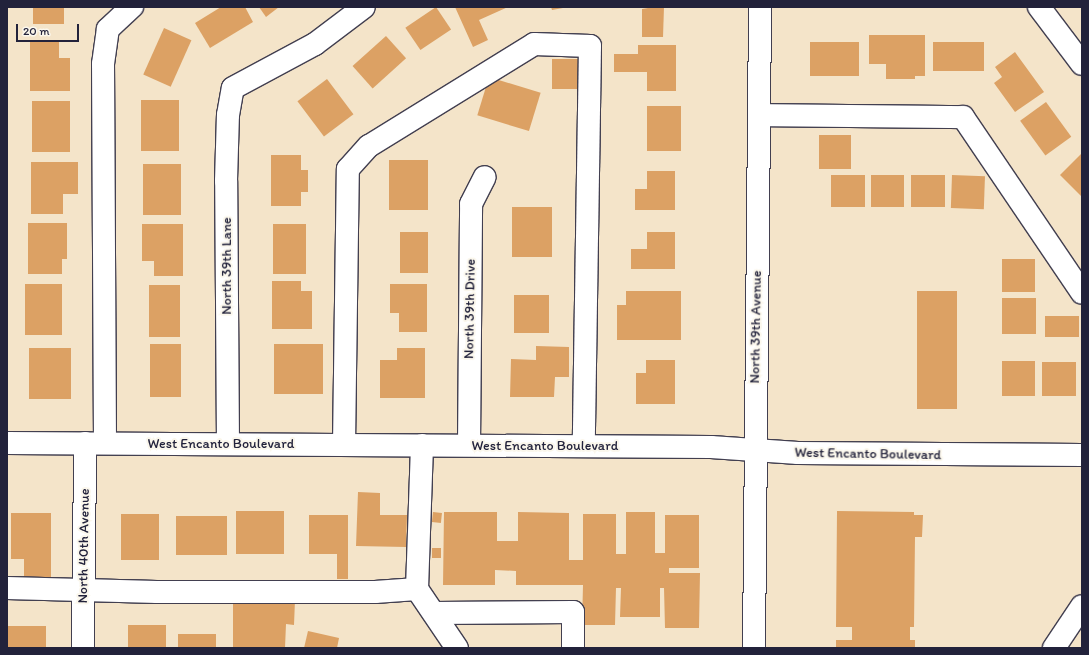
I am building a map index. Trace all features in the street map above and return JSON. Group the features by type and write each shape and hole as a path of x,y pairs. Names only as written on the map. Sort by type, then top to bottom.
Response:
{"street":[{"name":"North 40th Avenue","path":"83,648 83,590 95,443 103,64 108,29 132,7"},
{"name":"North 39th Lane","path":"228,444 226,181 228,115 233,88 315,44 364,7"},
{"name":"North 39th Avenue","path":"754,648 760,7"},
{"path":"1039,7 1082,64"},
{"path":"344,445 348,169 369,146 534,44 590,46 584,446"},
{"path":"760,115 963,116 1082,293"},
{"name":"North 39th Drive","path":"469,446 471,204 485,177"},
{"name":"West Encanto Boulevard","path":"7,443 710,447 798,454 1082,455"},
{"path":"422,445 417,589 457,648"},
{"path":"7,588 375,592 417,589"},
{"path":"1054,648 1082,606"},
{"path":"434,613 573,612 573,648"}],"building":[{"path":"33,7 64,7 64,24 33,24"},
{"path":"221,7 245,7 253,22 210,48 195,23"},
{"path":"259,7 279,7 266,17"},
{"path":"436,7 451,29 420,50 405,28"},
{"path":"455,7 508,7 479,20 488,40 473,47"},
{"path":"551,7 563,7 563,8 552,10"},
{"path":"664,7 663,37 642,37 642,9"},
{"path":"164,28 191,40 171,87 143,75"},
{"path":"869,35 925,35 925,76 915,76 915,79 886,79 886,64 869,64"},
{"path":"386,36 406,58 373,88 353,66"},
{"path":"30,40 59,40 59,58 70,58 70,91 30,91"},
{"path":"810,42 859,42 859,76 810,76"},
{"path":"933,42 984,42 984,71 933,71"},
{"path":"638,45 676,45 676,91 647,91 647,72 614,72 614,54 638,54"},
{"path":"1015,52 1044,92 1015,112 994,83 1002,77 995,67"},
{"path":"552,59 579,59 579,89 552,89"},
{"path":"489,77 541,93 529,131 477,115"},
{"path":"327,79 353,114 324,136 297,101"},
{"path":"141,100 179,100 179,151 141,151"},
{"path":"32,101 70,101 70,152 32,152"},
{"path":"1046,102 1071,137 1045,156 1020,121"},
{"path":"647,106 681,106 681,151 647,151"},
{"path":"819,135 851,135 851,169 819,169"},
{"path":"1082,153 1082,197 1060,175"},
{"path":"271,155 301,155 301,170 308,170 308,192 301,192 301,206 271,206"},
{"path":"389,160 428,160 428,210 389,210"},
{"path":"31,162 78,162 78,194 63,194 63,214 31,214"},
{"path":"143,164 181,164 181,215 143,215"},
{"path":"647,171 675,171 675,210 635,210 635,189 647,189"},
{"path":"831,175 865,175 865,207 831,207"},
{"path":"871,175 904,175 904,207 871,207"},
{"path":"911,175 945,175 945,207 911,207"},
{"path":"952,175 985,176 984,209 951,208"},
{"path":"512,207 552,207 552,257 512,257"},
{"path":"28,223 67,223 67,259 62,259 62,274 28,274"},
{"path":"142,224 183,224 183,276 154,276 154,261 142,261"},
{"path":"273,224 306,224 306,274 273,274"},
{"path":"400,232 428,232 428,273 400,273"},
{"path":"647,232 675,232 675,269 631,269 631,249 647,249"},
{"path":"1002,259 1035,259 1035,292 1002,292"},
{"path":"272,281 301,281 301,291 312,291 312,329 272,329"},
{"path":"25,284 62,284 62,335 25,335"},
{"path":"390,284 427,284 427,332 399,332 399,313 390,313"},
{"path":"149,285 180,285 180,337 149,337"},
{"path":"626,291 681,291 681,340 617,340 617,305 626,305"},
{"path":"917,291 957,291 957,409 917,409"},
{"path":"514,295 549,295 549,333 514,333"},
{"path":"1002,298 1036,298 1036,334 1002,334"},
{"path":"1045,316 1079,316 1079,337 1045,337"},
{"path":"150,344 181,344 181,397 150,397"},
{"path":"274,344 323,344 323,394 274,394"},
{"path":"536,346 569,347 569,377 555,377 554,397 510,397 511,359 536,360"},
{"path":"29,348 71,348 71,399 29,399"},
{"path":"397,348 425,348 425,398 380,398 380,360 397,360"},
{"path":"646,360 675,360 675,404 636,404 636,373 646,373"},
{"path":"1002,361 1035,361 1035,396 1002,396"},
{"path":"1042,362 1076,362 1076,396 1042,396"},
{"path":"358,492 380,493 380,515 407,515 406,547 356,546"},
{"path":"236,511 284,511 284,554 236,554"},
{"path":"837,511 914,512 914,515 923,515 922,537 915,537 914,627 910,627 910,640 915,640 915,648 836,648 836,640 852,640 852,627 836,627"},
{"path":"433,512 442,513 441,523 432,522"},
{"path":"444,512 497,512 497,541 518,541 518,512 569,513 569,560 583,560 583,514 616,514 616,554 626,554 626,512 655,512 655,553 665,553 665,515 699,515 699,568 669,568 669,573 700,573 699,628 665,628 664,588 660,588 660,617 620,617 621,588 616,588 615,625 582,625 583,585 516,585 516,571 495,570 495,585 443,585"},
{"path":"11,513 51,513 51,579 24,579 24,559 11,559"},
{"path":"121,514 159,514 159,560 121,560"},
{"path":"309,515 348,515 348,579 337,579 337,554 309,554"},
{"path":"176,516 227,516 227,555 176,555"},
{"path":"432,548 441,548 441,558 432,558"},
{"path":"233,599 295,600 294,625 286,624 285,648 233,648"},
{"path":"128,625 166,625 166,648 128,648"},
{"path":"7,626 46,626 46,648 7,648"},
{"path":"308,631 339,638 337,648 304,648"},
{"path":"178,634 216,634 216,648 178,648"}]}
